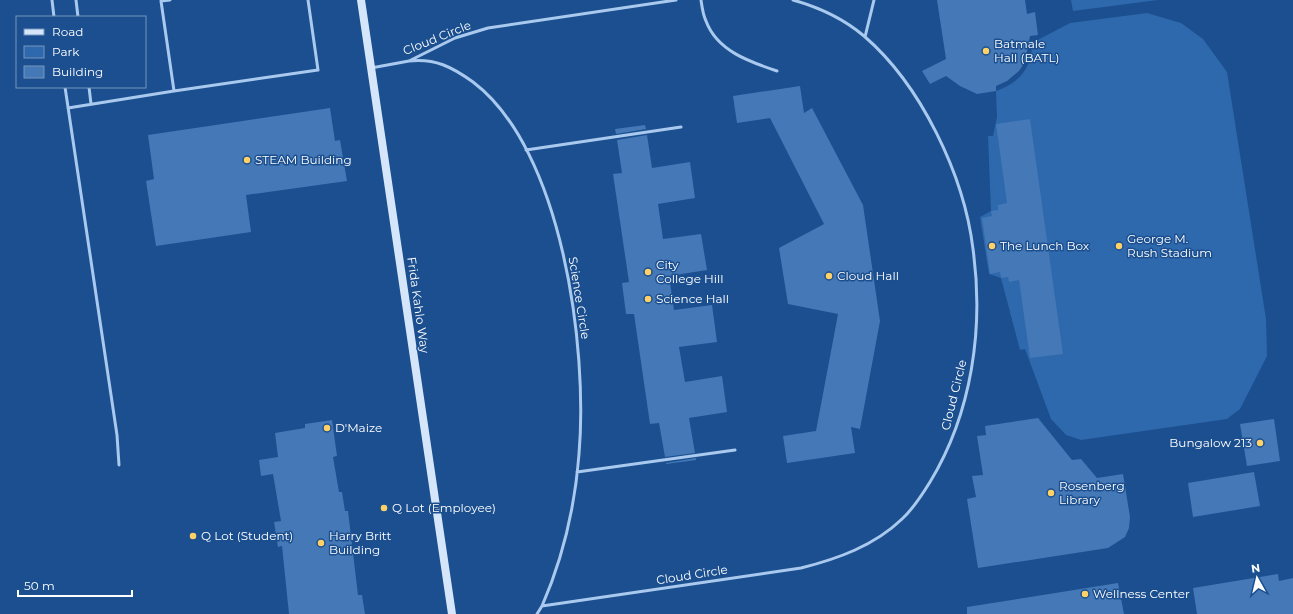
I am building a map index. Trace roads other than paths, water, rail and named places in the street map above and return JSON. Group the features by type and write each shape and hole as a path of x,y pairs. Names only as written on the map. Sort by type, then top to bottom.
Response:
{"street":[{"name":"Frida Kahlo Way","path":"361,0 452,614"}],"lane":[{"path":"52,0 54,16"},
{"path":"76,0 78,16"},
{"path":"170,0 161,1 174,91"},
{"path":"68,108 318,70 308,0"},
{"name":"Cloud Circle","path":"371,68 409,61 455,38 488,28 676,0"},
{"path":"701,0 706,22 718,41 752,63 777,71"},
{"name":"Cloud Circle","path":"542,606 801,568 830,560 856,550 902,520 923,494 950,445 960,418 971,368 976,333 973,249 960,192 950,166 928,119 901,76 865,37 840,20 822,11 793,0"},
{"path":"865,37 874,0"},
{"name":"Science Circle","path":"409,61 424,59 443,64 462,74 480,88 500,110 526,150 547,197 556,225 574,308 581,398 577,472 565,541 557,568 542,606"},
{"path":"65,88 116,435 119,465"},
{"path":"89,88 91,104"},
{"path":"526,150 681,127"},
{"path":"577,472 735,450"},
{"path":"537,614 542,606"}],"place":[{"name":"Batmale Hall (BATL)","path":"986,51"},
{"name":"STEAM Building","path":"247,160"},
{"name":"The Lunch Box","path":"992,246"},
{"name":"George M. Rush Stadium","path":"1119,246"},
{"name":"City College Hill","path":"648,272"},
{"name":"Cloud Hall","path":"829,276"},
{"name":"Science Hall","path":"648,299"},
{"name":"D'Maize","path":"327,428"},
{"name":"Bungalow 213","path":"1260,443"},
{"name":"Rosenberg Library","path":"1051,493"},
{"name":"Q Lot (Employee)","path":"384,508"},
{"name":"Q Lot (Student)","path":"193,536"},
{"name":"Harry Britt Building","path":"321,543"},
{"name":"Wellness Center","path":"1085,594"}]}
